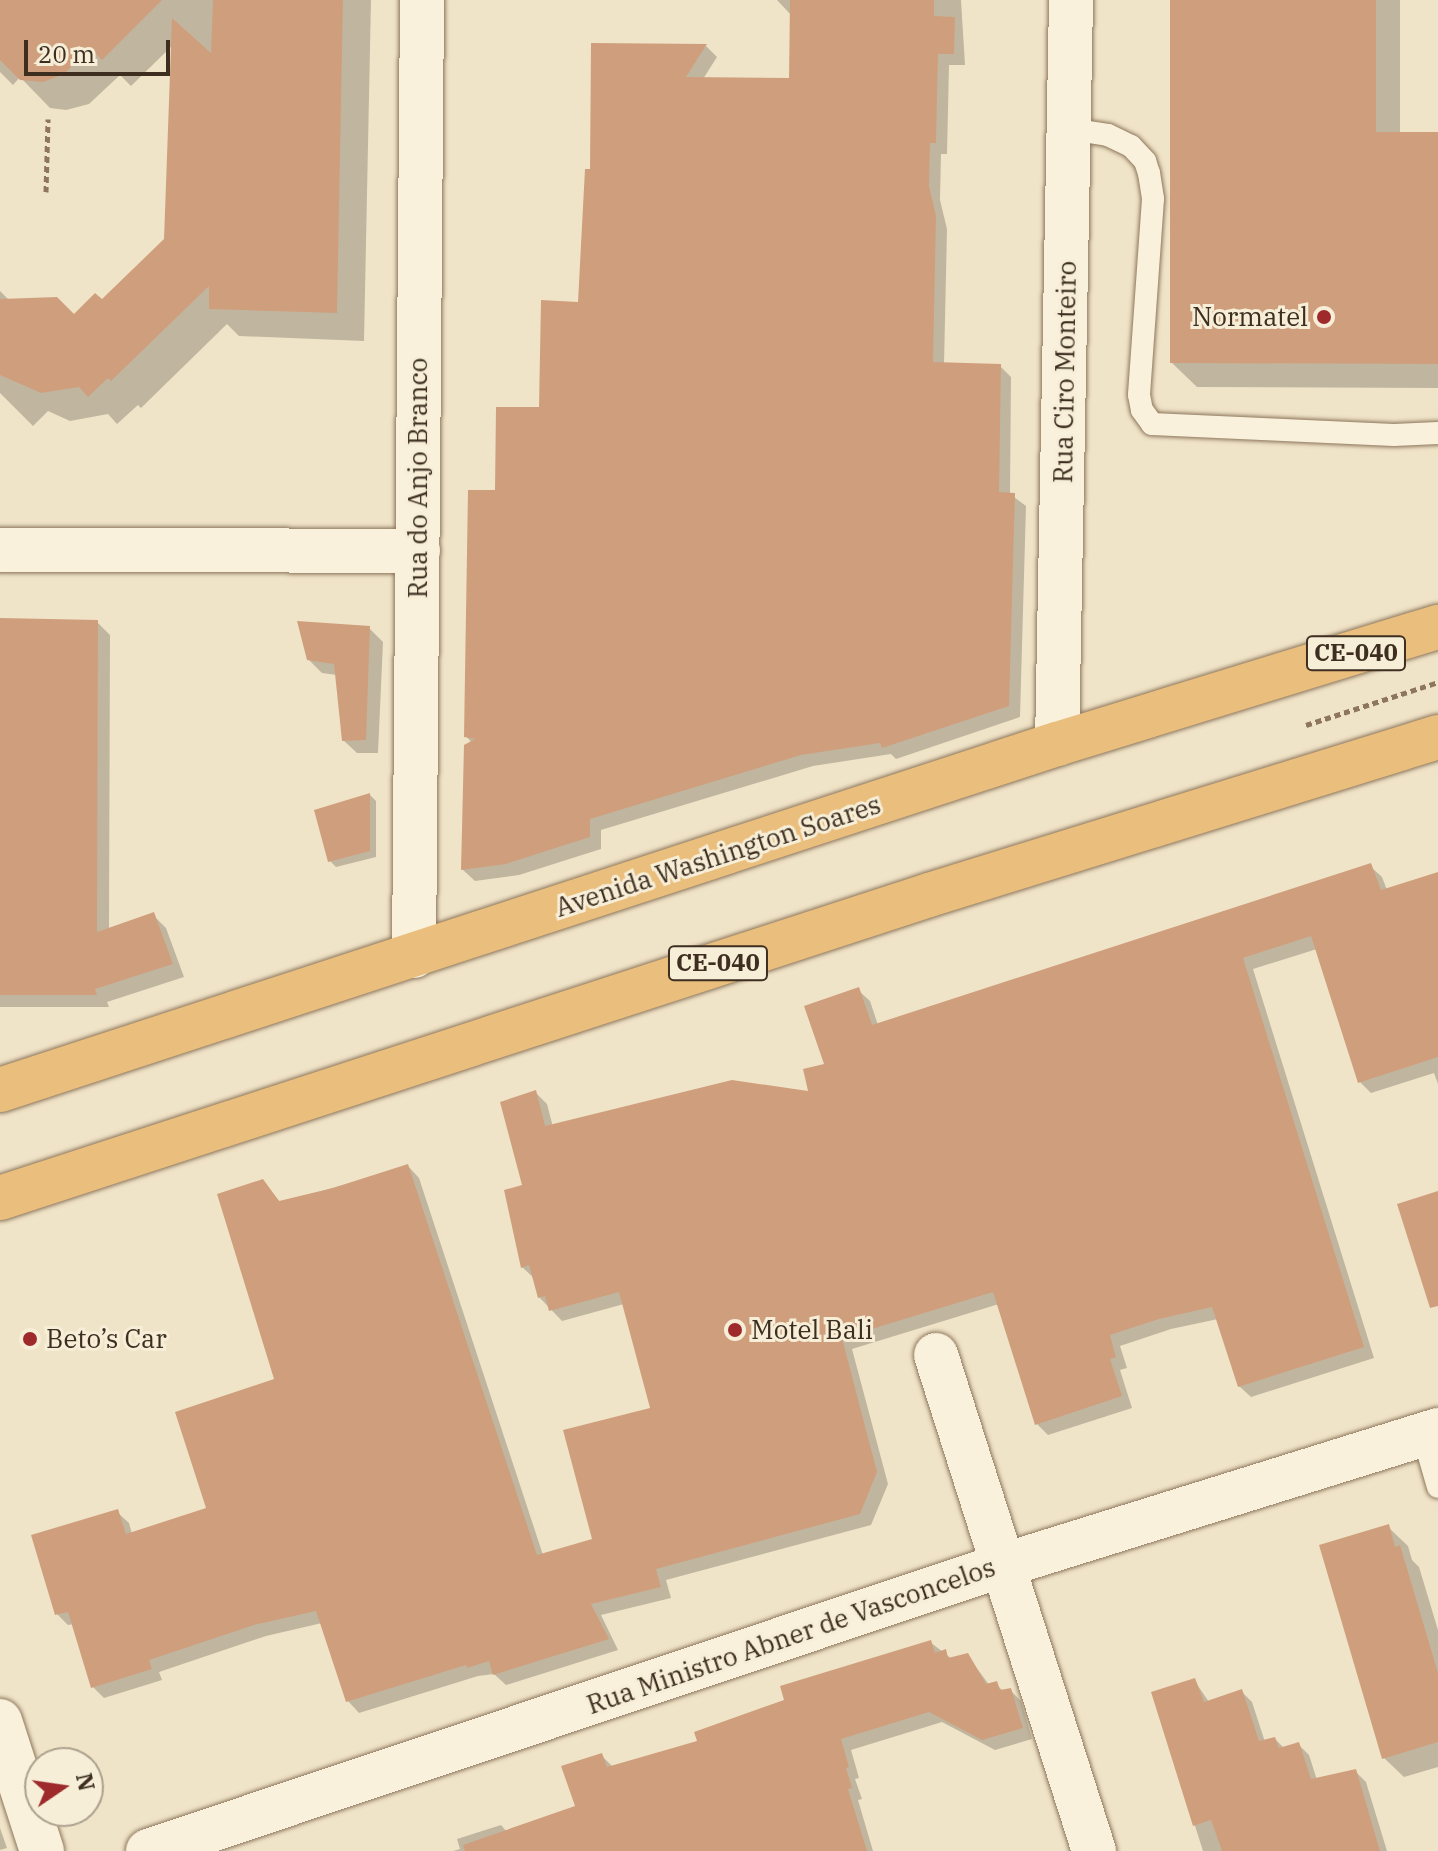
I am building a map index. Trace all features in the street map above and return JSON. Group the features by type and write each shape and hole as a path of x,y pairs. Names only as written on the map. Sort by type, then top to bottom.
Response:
{"highway":[{"name":"Avenida Washington Soares","path":"0,1090 1057,744 1438,627"},
{"name":"CE-040","path":"0,1198 929,895 1438,737"}],"street":[{"name":"Rua do Anjo Branco","path":"414,956 422,0"},
{"name":"Rua Ciro Monteiro","path":"1057,744 1071,0"},
{"path":"0,550 418,551"},
{"path":"936,1355 1094,1851"},
{"name":"Rua Ministro Abner de Vasconcelos","path":"148,1851 1004,1565 1430,1432"},
{"path":"0,1721 42,1851"}],"lane":[{"path":"1070,129 1108,135 1131,146 1145,161 1149,173 1153,199 1139,395 1142,410 1152,424 1394,435 1438,433"},
{"path":"1430,1432 1438,1487"}],"path":[{"path":"46,192 48,119"}],"building":[{"path":"0,0 162,0 102,60 90,48 64,74 43,82 20,80 0,60"},
{"path":"213,0 343,0 337,313 209,309 209,286 111,381 108,378 88,397 79,387 41,393 0,375 0,299 57,297 74,314 95,293 102,299 164,239 172,18 211,53"},
{"path":"790,0 934,0 934,16 955,17 954,54 938,54 936,143 930,143 929,186 936,216 933,362 1001,364 999,492 1015,493 1009,706 882,748 880,743 801,755 590,819 590,837 506,864 461,870 464,745 475,739 464,737 468,490 495,490 496,407 539,407 541,300 578,302 585,169 590,169 591,43 707,44 686,77 789,78"},
{"path":"1170,0 1376,0 1376,132 1438,132 1438,364 1170,363"},
{"path":"0,618 98,620 97,932 154,912 173,964 95,989 97,995 0,995"},
{"path":"297,621 370,626 366,740 342,741 334,664 307,660"},
{"path":"370,793 370,851 328,862 314,810"},
{"path":"1371,863 1381,890 1438,872 1438,1057 1358,1083 1311,936 1243,958 1364,1347 1238,1387 1212,1307 1159,1319 1110,1335 1116,1357 1110,1359 1122,1396 1035,1425 993,1292 842,1338 877,1472 860,1514 656,1569 661,1587 591,1604 609,1639 493,1675 489,1661 467,1668 466,1665 346,1702 316,1611 254,1625 149,1660 152,1669 91,1688 68,1612 55,1615 31,1535 118,1509 126,1534 206,1508 175,1412 274,1379 217,1194 263,1179 279,1201 408,1164 537,1555 592,1539 563,1430 650,1408 619,1292 549,1311 545,1296 538,1298 529,1265 521,1268 504,1190 522,1185 500,1102 536,1090 545,1126 732,1080 808,1091 803,1069 824,1064 804,1006 859,987 872,1025"},
{"path":"1438,1191 1438,1306 1430,1308 1397,1204"},
{"path":"1389,1524 1395,1547 1400,1545 1438,1673 1438,1742 1382,1759 1319,1545"},
{"path":"931,1640 935,1653 946,1649 948,1658 968,1653 986,1684 997,1681 1000,1690 1011,1688 1023,1728 982,1740 929,1712 841,1739 852,1788 848,1789 867,1851 465,1851 463,1845 575,1806 561,1766 602,1753 607,1767 697,1741 694,1732 784,1700 780,1686"},
{"path":"1195,1678 1204,1702 1242,1689 1259,1741 1275,1737 1279,1748 1299,1742 1311,1779 1356,1769 1380,1851 1222,1851 1211,1820 1193,1826 1151,1692"}],"place":[{"name":"Normatel","path":"1324,317"},
{"name":"Motel Bali","path":"735,1330"},
{"name":"Beto’s Car","path":"30,1339"}]}
